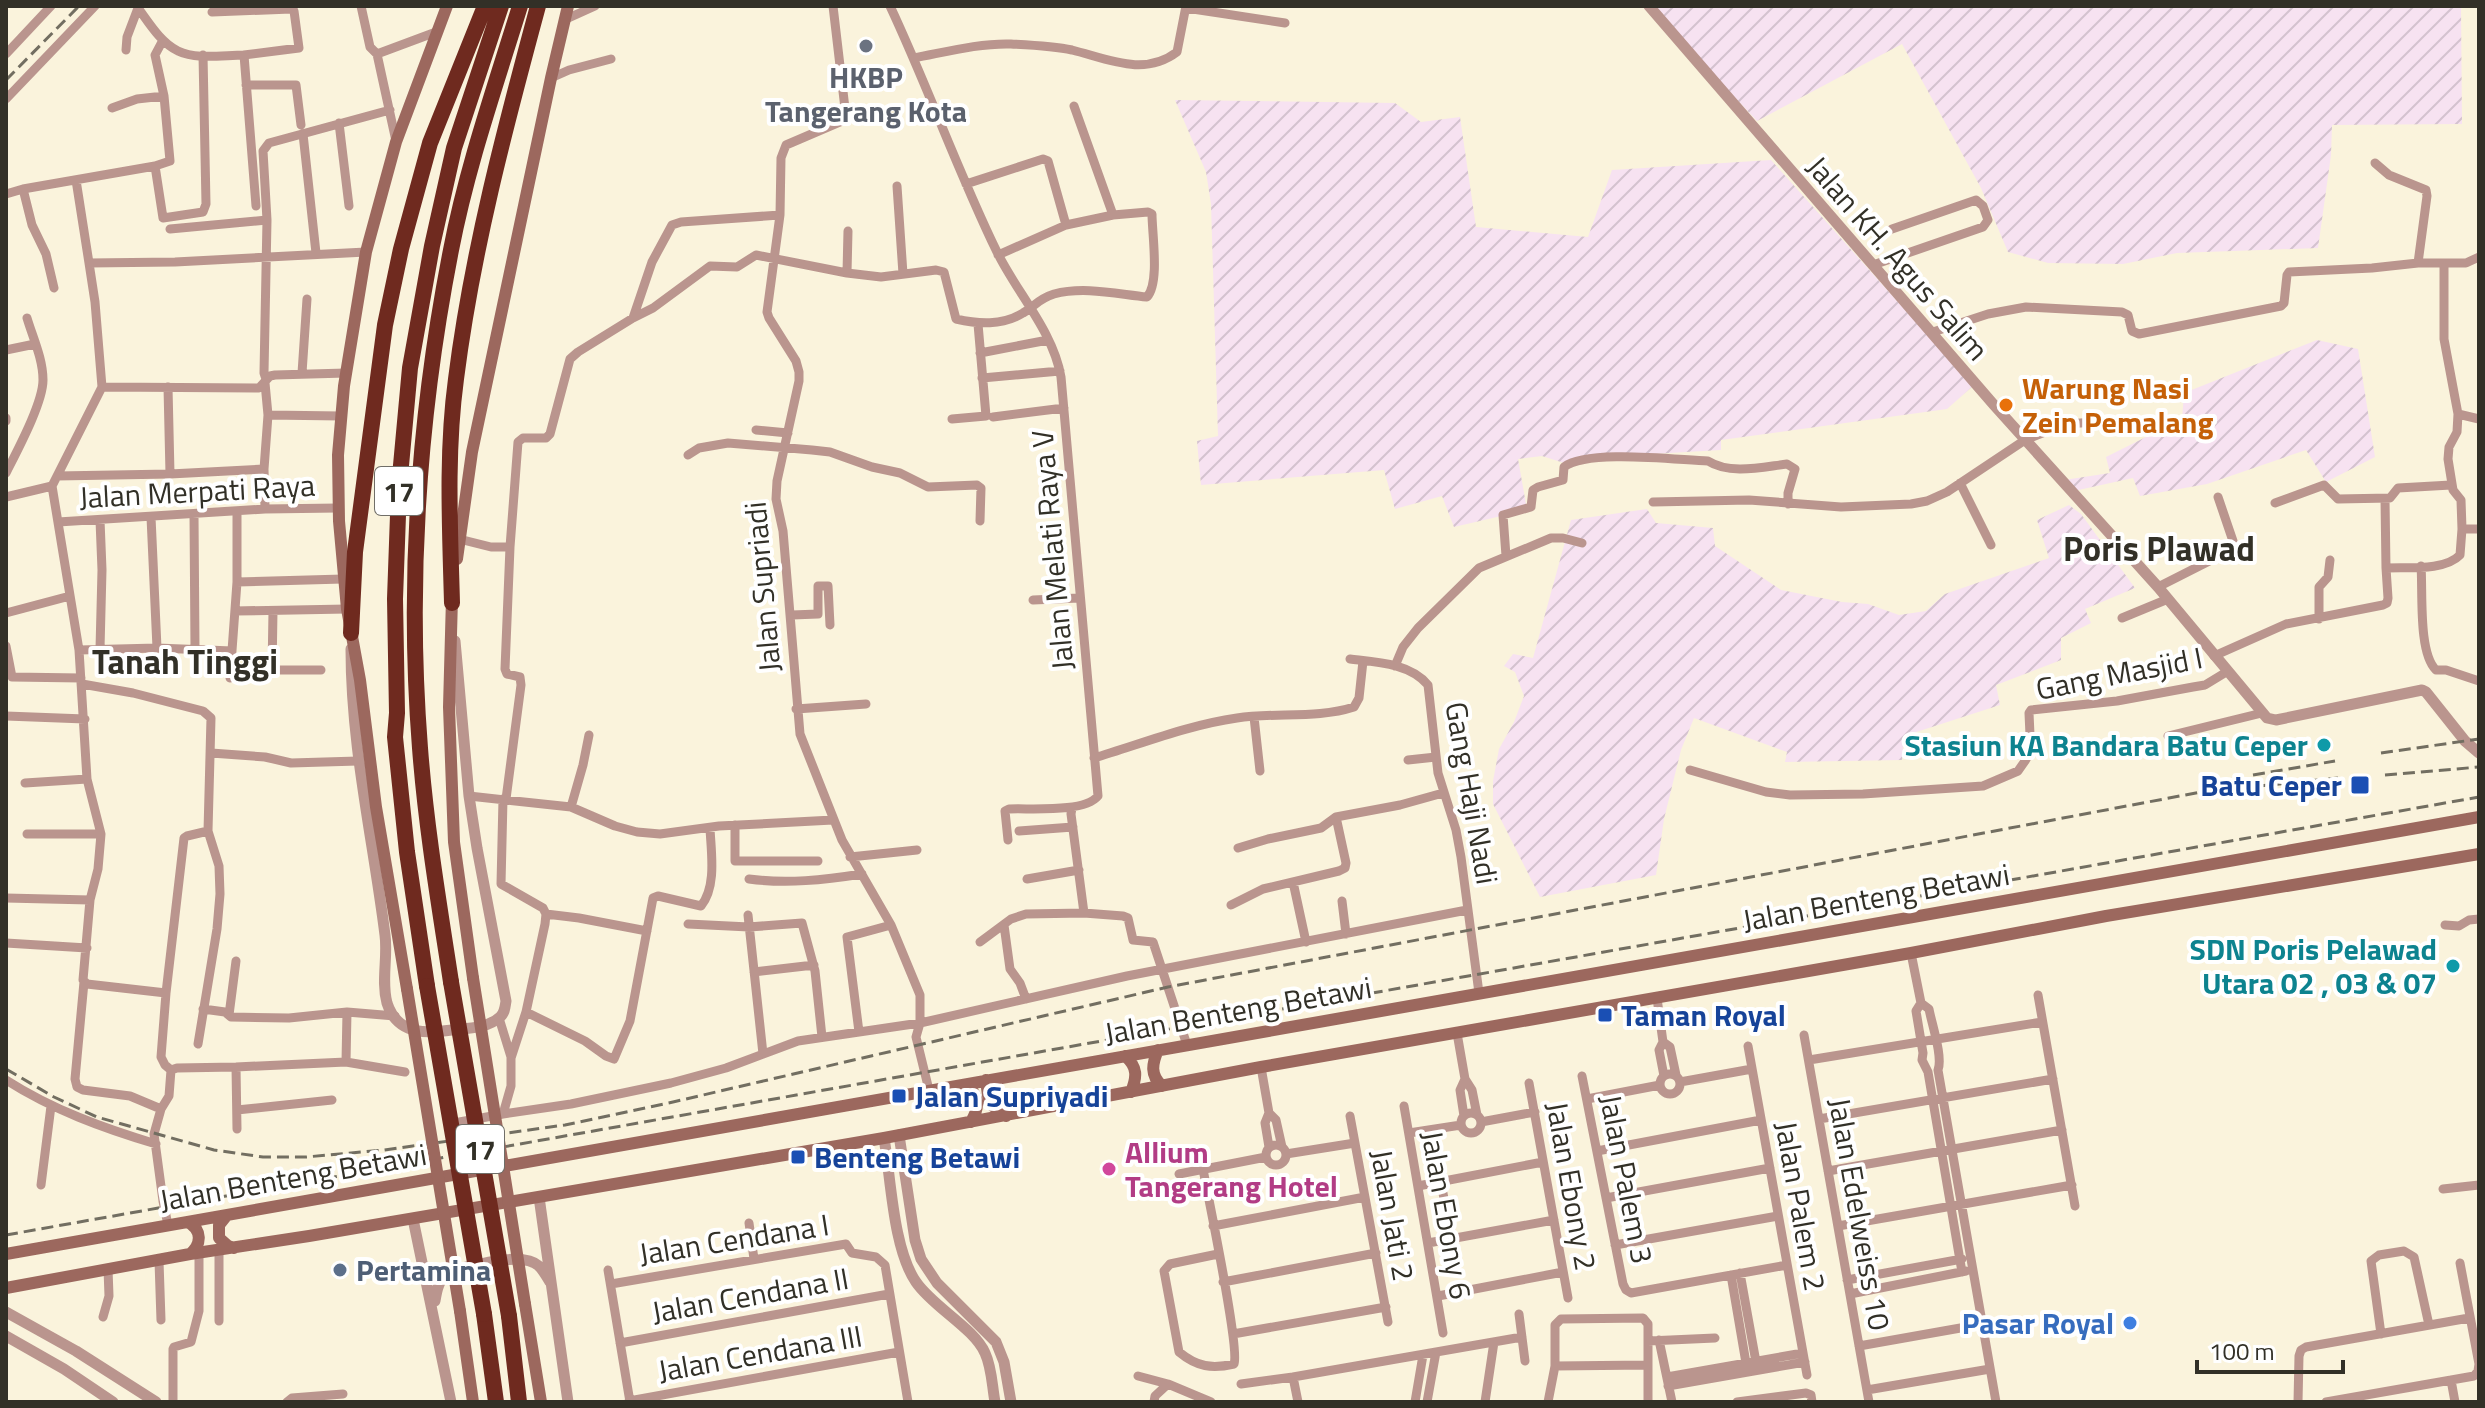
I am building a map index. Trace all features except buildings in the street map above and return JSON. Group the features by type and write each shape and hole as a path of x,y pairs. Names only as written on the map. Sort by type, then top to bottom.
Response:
{"highway":[{"path":"351,633 359,523 385,325 401,249 430,143 485,6"},
{"name":"17","path":"496,1402 407,852 395,737 395,599 400,473 410,368 434,232 454,148 501,6"},
{"name":"17","path":"519,1402 509,1316 430,847 419,745 415,601 420,473 430,371 451,247 476,148 520,6"},
{"path":"452,603 448,475 456,379 477,256 504,134 538,6"}],"main road":[{"path":"447,6 396,142 366,252 341,416 338,508 343,579 376,807 473,1402"},
{"path":"541,1402 457,875 449,707 452,603 472,452 568,6"},
{"name":"Jalan Benteng Betawi","path":"6,1254 2479,817"},
{"name":"Jalan Benteng Betawi","path":"6,1288 884,1138 1261,1067 2106,916 2479,854"},
{"path":"1158,1050 1153,1074 1162,1086"},
{"path":"1125,1056 1136,1069 1131,1092"},
{"path":"986,1080 989,1103 1006,1116"},
{"path":"968,1084 978,1103 971,1122"},
{"path":"227,1215 219,1225 219,1238 234,1248"},
{"path":"188,1222 196,1227 200,1240 195,1254"}],"street":[{"path":"6,54 51,6"},
{"path":"6,99 95,6"},
{"path":"361,6 370,47 377,54 396,142"},
{"path":"564,20 595,6"},
{"name":"Jalan Supriadi","path":"833,6 846,117 786,145 781,158 780,215 767,312 796,361 799,381 777,481 776,499 783,531 792,615 800,734 850,857 891,925 920,995 920,1023 916,1037 929,1090"},
{"name":"Jalan Melati Raya V","path":"890,6 998,255 1048,340 1060,371 1098,792 1096,799 1072,808"},
{"name":"Jalan KH. Agus Salim","path":"1649,6 2025,440 2158,587 2262,713"},
{"path":"138,7 163,40 180,53 244,55 299,48 294,11 291,9 212,12"},
{"path":"126,50 127,37 138,7"},
{"path":"914,58 978,46 1011,44 1070,49 1114,63 1148,65 1167,60 1177,52 1186,7 1285,23"},
{"path":"377,54 436,32"},
{"path":"6,194 170,161 164,96 155,55 163,40"},
{"path":"155,166 163,218 203,212 206,204 203,55"},
{"path":"244,55 256,206"},
{"path":"551,78 611,59"},
{"path":"246,85 296,85 316,253"},
{"path":"112,108 137,99 164,96"},
{"path":"1074,106 1113,215"},
{"path":"265,509 267,220 263,151 269,143 302,129 390,110"},
{"path":"339,123 349,206"},
{"path":"966,184 1043,159 1048,161 1066,225"},
{"path":"2375,163 2389,175 2426,190 2418,263"},
{"path":"76,180 89,263 102,387 55,481 58,522 79,650 87,779 101,834 98,869 90,900 75,1079 77,1087 95,1093 130,1096 161,1109"},
{"path":"897,186 903,274"},
{"path":"23,189 32,225 46,254 54,288"},
{"path":"1873,265 1983,227 1988,220 1981,202 1974,200 1892,229"},
{"path":"511,1058 526,1012 546,914 543,908 505,887 500,880 504,799 521,681 517,676 507,674 505,669 518,442 523,438 546,438 550,434 567,366 573,355 653,308 710,266 737,267 756,255 881,277 936,270 944,272 956,319 978,324 1011,318 1024,313 1036,301 1080,289 1147,297 1152,291 1154,279 1152,214 1113,215 1066,225 998,255"},
{"path":"633,318 652,262 672,225 780,215"},
{"path":"170,229 267,220"},
{"path":"847,273 848,231"},
{"path":"89,263 366,252"},
{"path":"1933,332 1988,314 2026,307 2122,312 2128,315 2132,331 2139,334 2281,306 2289,272 2418,263 2469,263 2479,257"},
{"path":"2386,568 2442,565 2459,559 2461,500 2451,485 2448,452 2457,435 2458,414 2444,339 2444,264"},
{"path":"302,373 307,299"},
{"path":"6,473 33,415 43,385 41,360 27,318"},
{"path":"952,419 986,417 978,324"},
{"path":"980,353 1048,340"},
{"path":"6,350 35,344"},
{"path":"982,378 1060,371"},
{"path":"102,387 259,388 275,375 346,373"},
{"path":"168,387 170,474"},
{"path":"993,417 1064,408"},
{"path":"2458,414 2479,419"},
{"path":"268,415 341,416"},
{"path":"1653,502 1716,499 1892,507 1927,501 2025,440 2065,424 2096,422 2120,427"},
{"path":"756,430 788,433"},
{"path":"688,455 699,448 728,443 830,452 900,473 928,487 977,485 981,488 980,521"},
{"path":"1506,556 1503,515 1531,507 1533,490 1563,480 1564,467 1574,461 1627,457 1708,461 1728,468 1787,464 1795,469 1788,504"},
{"path":"6,497 55,481 264,469"},
{"path":"1960,483 1991,545"},
{"path":"2275,503 2324,485 2338,499 2385,499 2393,496 2398,488 2451,485"},
{"path":"2158,587 2231,550 2233,541 2218,497"},
{"path":"2214,656 2286,624 2387,603 2385,499"},
{"name":"Jalan Merpati Raya","path":"58,522 265,509 338,508"},
{"path":"237,511 237,582 230,674 321,670"},
{"path":"194,514 195,649"},
{"path":"151,517 157,648"},
{"path":"100,520 100,649"},
{"path":"2462,529 2479,529"},
{"path":"1395,666 1403,647 1418,628 1479,568 1551,538 1582,543"},
{"path":"459,539 487,546 510,547"},
{"path":"2319,619 2319,587 2328,577 2330,560"},
{"path":"2421,566 2425,638 2431,666 2479,681"},
{"path":"237,582 343,579"},
{"path":"792,615 818,614 818,586 828,586 830,625"},
{"path":"6,613 70,596"},
{"path":"1033,600 1079,598"},
{"path":"2122,618 2168,599"},
{"path":"351,633 351,696 386,939 385,989 388,1005 405,1027 429,1033 479,1027 499,1018 505,1011 505,988 469,796 452,603"},
{"path":"235,611 347,609"},
{"path":"272,671 273,611"},
{"path":"6,646 12,677 81,681 208,714 212,726 208,831 219,866 220,894 198,1044"},
{"path":"79,650 157,648 232,651"},
{"name":"Gang Haji Nadi","path":"1350,659 1395,666 1420,677 1428,685 1436,757 1443,793 1456,830 1479,993"},
{"path":"1094,758 1205,724 1354,707 1359,698 1363,661"},
{"name":"Gang Masjid I","path":"1690,770 1766,792 1790,795 1863,794 1983,786 2018,771 2025,761 2029,754 2031,710 2117,701 2205,685 2228,671"},
{"path":"2168,736 2262,713 2276,720 2422,690 2479,753"},
{"path":"796,709 866,704"},
{"path":"6,716 85,719"},
{"path":"1254,717 1260,771"},
{"path":"571,807 589,735"},
{"path":"211,753 265,757 291,763 358,761"},
{"path":"1408,760 1436,757"},
{"path":"25,783 87,779"},
{"path":"1238,848 1321,828 1336,817 1443,793"},
{"path":"469,796 571,807 615,826 660,834 735,825 833,820"},
{"path":"1008,840 1005,811 1072,808 1084,913"},
{"path":"1231,905 1256,892 1345,868 1336,817"},
{"path":"735,825 735,861 818,861"},
{"path":"1019,831 1073,827"},
{"path":"526,1012 614,1059 630,1021 653,898 703,905 712,867 710,828"},
{"path":"171,1070 161,1057 183,843 187,836 208,831"},
{"path":"27,834 101,834"},
{"path":"850,857 917,850"},
{"path":"1027,879 1079,870"},
{"path":"749,879 803,881 862,874"},
{"path":"1293,882 1306,942"},
{"path":"6,898 90,900"},
{"path":"1342,901 1346,934"},
{"path":"454,1123 571,1104 671,1083 726,1068 798,1041 920,1023 1163,970 1467,910"},
{"path":"980,942 1011,919 1026,914 1084,913 1128,918 1131,937 1135,941 1153,942 1187,1045"},
{"path":"546,914 647,931"},
{"path":"748,915 763,1054"},
{"path":"2445,925 2459,926 2479,919"},
{"path":"688,924 749,927 802,923 814,965 822,1037"},
{"path":"859,1032 847,937 891,925"},
{"path":"1004,925 1010,969 1026,999"},
{"path":"6,943 87,948"},
{"path":"1911,953 1921,1003 1929,1009 1940,1058 1937,1099"},
{"path":"229,1015 236,961"},
{"path":"754,972 814,965"},
{"path":"84,982 166,993"},
{"path":"2038,995 2075,1206"},
{"path":"1657,998 1663,1042 1659,1050 1662,1090 1672,1094 1680,1088 1670,1047 1663,1042"},
{"path":"1921,1003 1916,1011 1922,1060 1937,1099 1946,1151 1950,1206 1962,1272"},
{"path":"203,1009 225,1012 231,1017 289,1018 347,1012 395,1016"},
{"path":"346,1062 347,1012"},
{"path":"499,1018 511,1058 511,1086 503,1114"},
{"path":"1809,1060 2042,1022"},
{"path":"1457,1033 1465,1079 1472,1090 1479,1119 1477,1131 1472,1133 1463,1130 1460,1090 1465,1079"},
{"name":"Jalan Edelweiss 10","path":"1804,1035 1869,1402"},
{"name":"Jalan Palem 2","path":"1748,1046 1807,1375"},
{"path":"171,1070 346,1062 405,1072"},
{"path":"236,1067 237,1129"},
{"path":"1261,1067 1269,1113 1265,1123 1268,1161 1277,1165 1285,1159 1284,1150 1276,1120 1269,1113"},
{"path":"1587,1099 1662,1081 1668,1074 1678,1079 1752,1069"},
{"path":"168,1225 155,1128 169,1096 171,1070"},
{"name":"Jalan Palem 3","path":"1582,1076 1626,1290 1631,1293 1736,1274"},
{"path":"1819,1119 2053,1079"},
{"path":"6,1080 51,1106 156,1144"},
{"name":"Jalan Ebony 2","path":"1529,1083 1568,1298"},
{"path":"237,1110 332,1100"},
{"path":"41,1185 51,1106"},
{"name":"Jalan Ebony 6","path":"1404,1106 1443,1333"},
{"path":"1409,1133 1462,1120 1468,1114 1479,1119 1535,1112"},
{"name":"Jalan Jati 2","path":"1350,1116 1388,1322"},
{"path":"1597,1151 1761,1120"},
{"path":"1828,1171 2062,1130"},
{"path":"899,1135 917,1249 925,1268 937,1283 991,1335 1000,1348 1011,1402"},
{"path":"884,1138 901,1246 910,1272 922,1289 979,1343 989,1364 995,1402"},
{"path":"1179,1174 1267,1152 1273,1145 1284,1150 1355,1143"},
{"path":"1946,1151 1961,1204 1996,1402"},
{"path":"1418,1186 1543,1162"},
{"path":"1606,1198 1770,1168"},
{"path":"1203,1169 1233,1334 1236,1362 1206,1367 1179,1352 1164,1271 1170,1264 1218,1254"},
{"path":"891,1179 906,1176"},
{"path":"1441,1182 1451,1238"},
{"path":"1838,1226 2072,1185"},
{"path":"2443,1189 2479,1185"},
{"path":"539,1197 568,1402"},
{"path":"1213,1226 1365,1197"},
{"path":"1615,1245 1778,1216"},
{"path":"413,1219 451,1402"},
{"path":"1428,1243 1554,1220"},
{"path":"749,1223 754,1259"},
{"name":"Jalan Cendana I","path":"611,1284 846,1244 852,1253 881,1259 885,1265 889,1294"},
{"path":"219,1250 219,1321"},
{"path":"2381,1334 2371,1261 2379,1255 2404,1251 2414,1257 2429,1325"},
{"path":"1223,1282 1376,1253"},
{"path":"173,1402 173,1349 191,1342 199,1311 195,1254"},
{"path":"1847,1280 1971,1257"},
{"path":"434,1310 437,1288 449,1271 513,1259 526,1260 538,1265 552,1284"},
{"path":"159,1261 161,1320"},
{"path":"2326,1402 2474,1376 2479,1364 2460,1263"},
{"path":"1751,1362 1736,1274 1787,1265"},
{"path":"103,1317 109,1296 108,1269"},
{"path":"1850,1294 1973,1269"},
{"path":"608,1270 630,1402"},
{"path":"1438,1296 1563,1272"},
{"path":"889,1294 908,1402"},
{"name":"Jalan Cendana II","path":"620,1343 889,1294"},
{"path":"1233,1334 1386,1307"},
{"path":"6,1312 76,1351 156,1402"},
{"path":"1519,1314 1525,1361"},
{"path":"1548,1402 1555,1366 1557,1321 1643,1318 1646,1319 1648,1341 1648,1402"},
{"path":"2298,1402 2301,1350 2306,1347 2469,1318"},
{"path":"1859,1346 1983,1324"},
{"path":"6,1336 113,1402"},
{"path":"1241,1384 1522,1337"},
{"path":"1648,1341 1715,1338"},
{"path":"1659,1340 1672,1402"},
{"path":"1485,1402 1494,1342"},
{"name":"Jalan Cendana III","path":"630,1402 680,1397 899,1352"},
{"path":"1427,1402 1436,1352"},
{"path":"1415,1402 1423,1355"},
{"path":"1667,1382 1751,1362 1804,1358"},
{"path":"1667,1382 1804,1358"},
{"path":"989,1364 1004,1362"},
{"path":"1555,1366 1648,1365"},
{"path":"1867,1390 1990,1369"},
{"path":"1138,1376 1168,1384 1211,1402"},
{"path":"1293,1377 1298,1402"},
{"path":"2451,1380 2455,1402"},
{"path":"1154,1402 1155,1396 1168,1384"},
{"path":"1737,1402 1795,1398 1809,1393 1812,1402"},
{"path":"287,1402 292,1398 343,1394"}],"shaded area":[{"path":"1649,6 2461,6 2462,124 2332,125 2318,248 2177,253 2123,264 2048,263 2008,252 1981,188 1902,44 1757,121"},
{"path":"1175,100 1395,103 1421,122 1460,117 1476,227 1588,237 1612,170 1771,160 1973,386 1947,409 1721,440 1721,450 1600,457 1564,463 1542,456 1518,459 1527,510 1454,527 1442,496 1395,509 1384,470 1201,485 1197,441 1218,436 1211,204 1206,172"},
{"path":"2317,340 2358,349 2375,457 2326,482 2306,450 2207,484 2140,496 2133,478 2074,491 2064,480 2110,473 2106,457 2182,419 2184,393"},
{"path":"2069,505 2081,514 2135,588 2085,609 2091,623 2061,638 2061,660 1996,685 2000,705 1904,736 1902,760 1785,762 1787,752 1694,718 1681,750 1664,819 1656,875 1540,897 1493,804 1493,781 1499,749 1524,696 1515,672 1504,666 1513,654 1533,658 1571,520 1647,509 1656,523 1713,528 1715,546 1781,590 1868,604 1899,615 1926,611 1945,594 2049,558 2037,520"}],"railway":[{"path":"6,80 79,6"},
{"path":"2381,753 2479,739"},
{"path":"2253,775 2335,761"},
{"path":"2385,775 2479,767"},
{"path":"6,1069 97,1117 214,1150 263,1157 306,1157 384,1150 565,1125 1168,987 2201,792 2338,778"},
{"path":"6,1235 2479,797"}],"place":[{"name":"HKBP Tangerang Kota","path":"866,46"},
{"name":"Warung Nasi Zein Pemalang","path":"2006,405"},
{"name":"Stasiun KA Bandara Batu Ceper","path":"2324,745"},
{"name":"Batu Ceper","path":"2360,785"},
{"name":"SDN Poris Pelawad Utara 02 , 03 & 07","path":"2453,966"},
{"name":"Taman Royal","path":"1605,1015"},
{"name":"Jalan Supriyadi","path":"899,1096"},
{"name":"Benteng Betawi","path":"798,1157"},
{"name":"Allium Tangerang Hotel","path":"1109,1169"},
{"name":"Pertamina","path":"340,1270"},
{"name":"Pasar Royal","path":"2130,1323"}],"district":[{"name":"Poris Plawad","path":"2159,548"},
{"name":"Tanah Tinggi","path":"185,661"}]}
